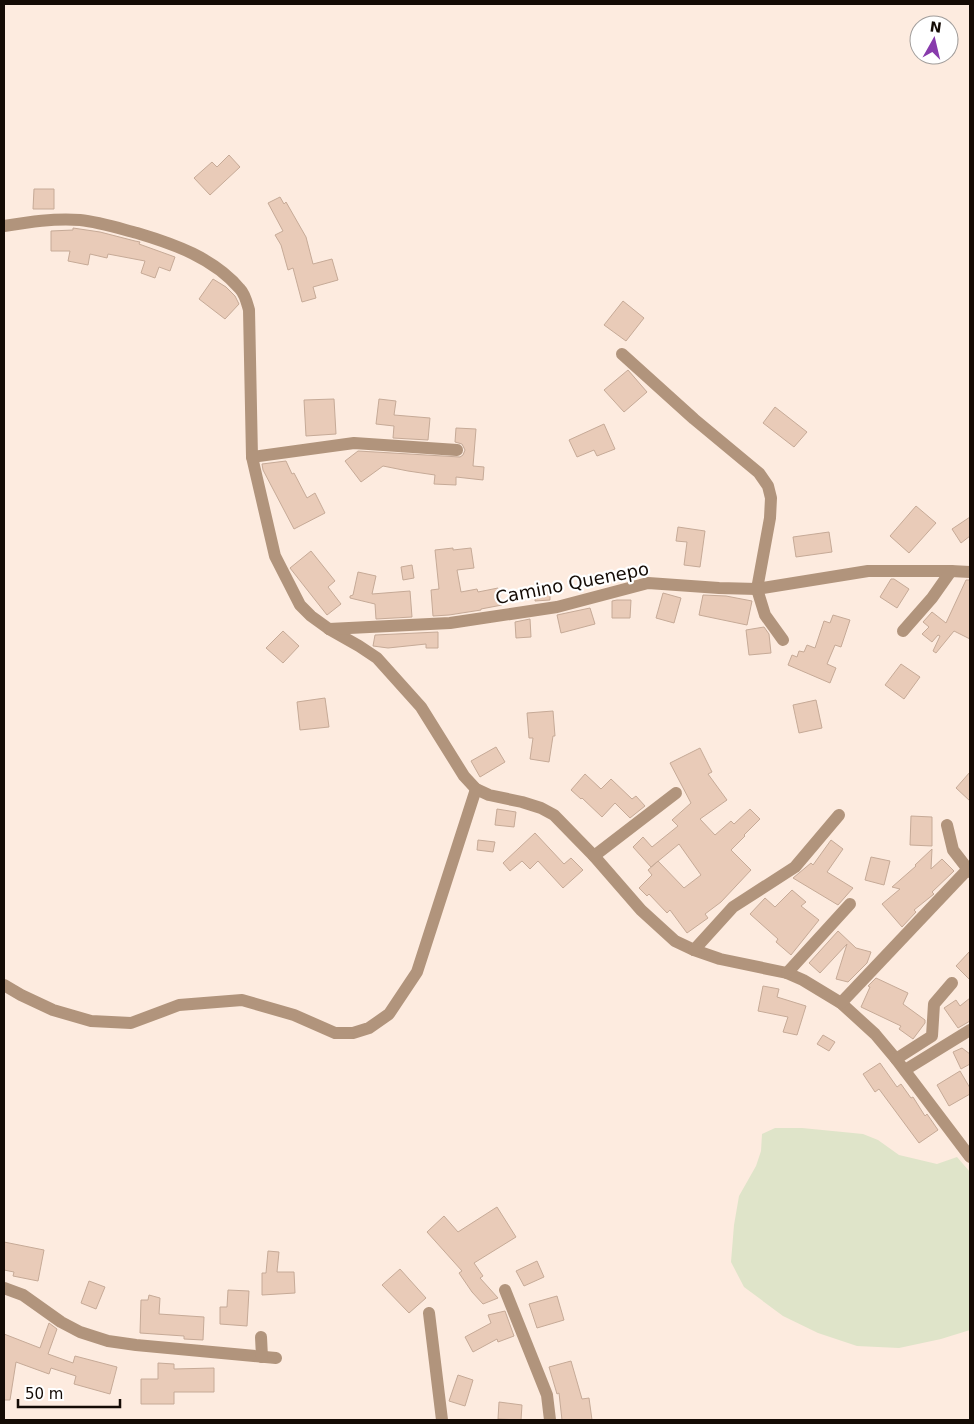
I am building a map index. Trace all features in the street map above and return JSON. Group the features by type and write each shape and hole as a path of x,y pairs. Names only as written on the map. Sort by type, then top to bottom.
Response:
{"street":[{"path":"4,226 58,219 81,220 121,229 184,249 206,260 242,290 249,310 252,457 275,556 300,604 311,616 328,629 377,658 421,707 464,776 476,789 489,795 541,808 554,815 594,856 641,910 675,941 720,959 787,973 803,980 841,1003 875,1034 896,1059 970,1157"},
{"path":"622,354 694,419 760,473 768,486 771,498 770,518 757,589 766,615 784,640"},
{"path":"252,457 354,443 457,450"},
{"name":"Camino Quenepo","path":"328,629 450,623 557,607 648,583 757,589 868,571 970,572"},
{"path":"903,631 932,598 951,571"},
{"path":"4,985 53,1010 91,1021 131,1023 180,1006 242,1000 294,1015 335,1033 353,1032 369,1028 389,1014 417,972 476,789"},
{"path":"594,856 676,793"},
{"path":"694,950 733,907 794,867 839,815"},
{"path":"841,1003 969,871 953,850 947,825"},
{"path":"787,973 850,904"},
{"path":"896,1059 932,1036 934,1004 952,983"},
{"path":"905,1070 970,1030"},
{"path":"4,1288 23,1295 80,1332 108,1341 136,1346 276,1358"},
{"path":"506,1290 547,1395 550,1420"},
{"path":"429,1313 442,1420"},
{"path":"261,1337 262,1357"}],"green space":[{"path":"775,1128 802,1128 863,1134 878,1140 899,1155 937,1164 957,1157 970,1172 970,1330 941,1339 899,1348 857,1346 818,1333 783,1316 744,1287 731,1262 739,1196 756,1166 761,1151 762,1134"}],"building":[{"path":"229,155 240,167 210,195 194,178 212,162 217,167"},
{"path":"34,189 54,189 54,209 33,209"},
{"path":"280,197 284,204 286,202 306,237 313,264 332,259 338,280 313,287 316,298 302,302 293,268 288,270 281,245 275,235 283,231 268,203"},
{"path":"73,228 100,232 140,242 139,244 175,257 170,271 159,267 155,278 141,273 145,261 108,254 107,258 90,254 88,265 68,261 70,251 51,251 51,231 73,230"},
{"path":"213,279 226,287 235,296 239,304 225,319 199,299"},
{"path":"623,301 644,318 626,341 604,325"},
{"path":"628,370 647,392 624,412 604,390"},
{"path":"334,399 336,434 306,436 304,400"},
{"path":"379,399 396,401 394,415 430,418 428,440 393,438 394,426 376,424"},
{"path":"775,407 807,432 794,447 763,423"},
{"path":"604,424 615,449 597,456 594,450 577,457 569,440"},
{"path":"456,428 476,429 473,466 484,467 483,480 456,477 456,485 434,484 435,475 383,466 361,482 345,461 358,451 460,457 465,450 462,444 455,442"},
{"path":"286,461 307,498 315,493 325,513 294,529 263,470 262,464"},
{"path":"916,506 936,523 909,553 890,536"},
{"path":"970,517 970,536 961,543 952,529"},
{"path":"678,527 705,531 700,567 684,565 687,542 676,541"},
{"path":"829,532 832,552 796,557 793,537"},
{"path":"453,548 453,550 471,548 474,568 457,570 461,592 477,589 478,592 498,588 502,605 481,610 433,616 431,590 439,589 435,550"},
{"path":"311,551 335,581 328,587 341,604 327,615 290,568"},
{"path":"412,565 414,578 403,580 401,567"},
{"path":"358,572 376,576 372,594 410,591 412,617 376,619 375,604 350,598 353,595"},
{"path":"891,579 909,589 897,608 880,597"},
{"path":"966,580 970,580 970,639 954,631 936,653 933,651 940,636 938,635 932,642 922,634 929,627 923,622 932,612 946,623"},
{"path":"536,587 550,588 550,600 535,601"},
{"path":"663,593 681,598 674,623 656,618"},
{"path":"703,595 726,596 752,601 747,625 699,615"},
{"path":"631,600 630,618 612,618 612,601"},
{"path":"590,608 595,624 561,633 557,615"},
{"path":"833,615 850,620 841,647 835,645 827,664 836,668 830,683 788,665 792,655 797,657 799,651 804,652 807,645 815,648 824,621 830,623"},
{"path":"530,619 531,637 516,638 515,622"},
{"path":"764,627 769,634 771,653 749,655 746,630"},
{"path":"283,631 299,646 283,663 266,648"},
{"path":"438,632 438,648 426,648 426,644 388,648 373,646 375,635"},
{"path":"901,664 920,677 904,699 885,685"},
{"path":"325,698 329,727 300,730 297,702"},
{"path":"816,700 822,728 799,733 793,705"},
{"path":"553,711 555,736 553,736 549,762 530,759 533,738 529,738 527,713"},
{"path":"496,747 505,762 480,777 471,761"},
{"path":"700,748 712,772 708,774 727,800 700,819 715,835 731,821 734,824 750,809 760,819 731,850 751,870 721,902 705,914 708,918 687,933 670,910 667,913 649,894 647,896 639,888 652,875 648,870 655,864 651,867 633,847 643,837 652,847 678,826 672,820 691,803 670,763","holes":["679,844 701,875 684,888 658,861"]},
{"path":"970,772 970,801 956,788"},
{"path":"585,774 601,789 611,779 632,799 636,796 645,806 630,818 615,803 602,817 571,790"},
{"path":"497,809 516,812 514,827 495,825"},
{"path":"911,816 932,817 932,846 910,845"},
{"path":"535,833 564,864 571,858 583,870 563,888 538,861 530,869 522,861 510,871 503,863"},
{"path":"478,840 495,842 493,852 477,850"},
{"path":"831,840 843,849 827,872 853,888 838,905 793,878 811,863 813,865"},
{"path":"932,849 931,869 942,859 954,871 932,892 934,894 914,910 916,912 902,927 882,904 900,889 892,887"},
{"path":"871,857 890,861 884,885 865,880"},
{"path":"792,890 806,902 801,906 819,920 791,955 776,942 778,939 750,914 765,898 775,907"},
{"path":"838,931 856,948 871,952 867,963 848,982 836,979 847,944 820,973 809,963"},
{"path":"970,951 970,980 956,966"},
{"path":"876,978 908,993 903,1004 925,1020 925,1023 913,1039 899,1029 901,1026 861,1007 870,987 868,986"},
{"path":"763,986 779,989 777,997 806,1006 797,1035 783,1032 788,1017 758,1011"},
{"path":"970,998 970,1021 958,1028 944,1008 956,1000 960,1006"},
{"path":"823,1035 835,1042 829,1051 817,1044"},
{"path":"962,1048 970,1054 970,1064 961,1069 953,1052"},
{"path":"880,1063 897,1087 901,1084 938,1130 919,1143 879,1089 875,1092 863,1074"},
{"path":"960,1071 970,1088 970,1094 949,1106 937,1085"},
{"path":"497,1207 516,1237 474,1263 483,1276 480,1278 498,1298 483,1304 459,1273 462,1271 427,1232 444,1216 458,1232"},
{"path":"4,1242 44,1250 38,1281 13,1276 14,1272 4,1270"},
{"path":"268,1251 279,1252 277,1272 294,1272 295,1293 262,1295 262,1273 266,1273"},
{"path":"537,1261 544,1277 524,1286 516,1271"},
{"path":"400,1269 426,1298 409,1313 382,1285"},
{"path":"89,1281 105,1287 96,1309 81,1303"},
{"path":"228,1290 249,1291 247,1326 220,1324 220,1307 227,1307"},
{"path":"149,1295 160,1298 159,1314 204,1317 203,1340 184,1339 184,1336 140,1333 141,1300 148,1300"},
{"path":"557,1296 564,1320 537,1328 529,1304"},
{"path":"505,1311 514,1336 498,1342 497,1339 473,1352 465,1337 491,1323 488,1315"},
{"path":"49,1323 57,1329 48,1354 73,1363 75,1356 117,1367 110,1394 74,1384 76,1376 51,1368 49,1374 16,1362 10,1400 4,1400 4,1334 40,1348"},
{"path":"571,1361 582,1399 589,1398 592,1420 562,1420 559,1393 557,1394 549,1367"},
{"path":"158,1363 174,1364 174,1369 214,1368 214,1392 174,1392 174,1404 141,1404 141,1379 158,1379"},
{"path":"458,1375 473,1380 465,1406 449,1401"},
{"path":"499,1402 522,1405 521,1420 498,1419"}]}
